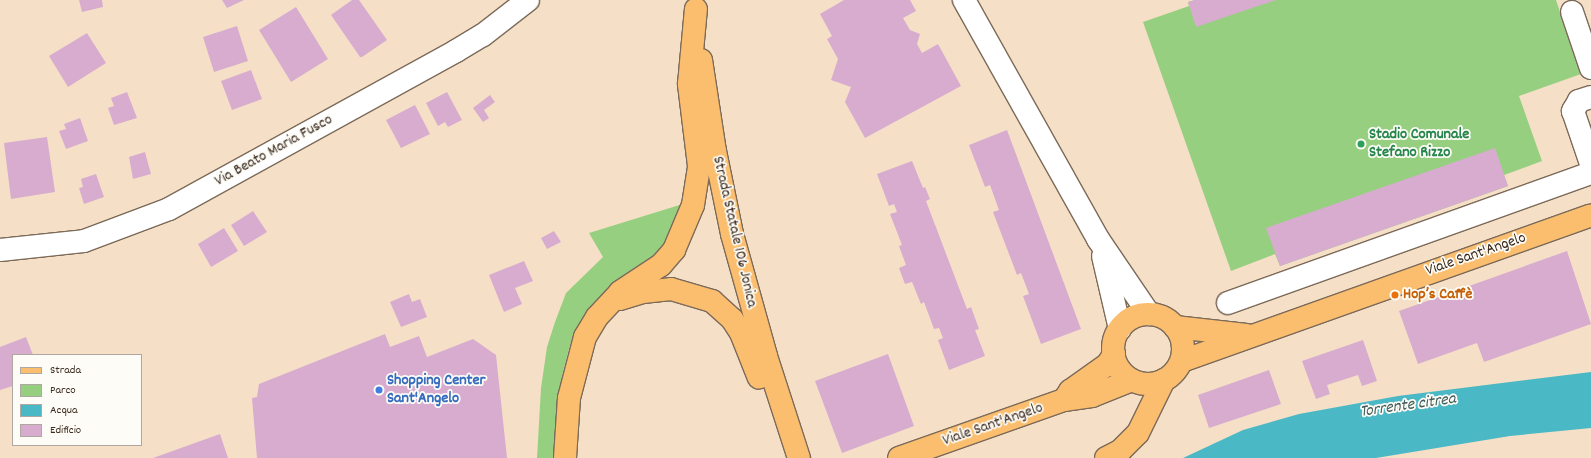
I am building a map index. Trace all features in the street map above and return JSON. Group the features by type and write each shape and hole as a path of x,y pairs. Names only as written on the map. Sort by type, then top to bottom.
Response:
{"main road":[{"path":"565,458 569,398 576,366 585,337 597,317 620,292 661,264 674,250 685,228 693,205 699,166 689,84 695,4"},
{"name":"Strada Statale 106 Jonica","path":"695,4 708,110 726,211 754,314 797,454"},
{"name":"Viale Sant'Angelo","path":"1182,361 1249,335 1591,215"},
{"path":"613,300 670,288 702,296 723,310 741,333 778,426 797,454"},
{"path":"1148,314 1168,320 1176,327 1184,349 1182,361 1172,375 1155,384 1133,381 1123,374 1114,354 1113,345 1120,329 1137,316 1148,314"},
{"name":"Viale Sant'Angelo","path":"1176,327 1249,335"},
{"name":"Viale Sant'Angelo","path":"1064,400 1070,391 1108,364 1114,354"},
{"path":"1106,458 1120,451 1138,433 1164,380"},
{"path":"1133,381 1138,433"},
{"name":"Viale Sant'Angelo","path":"899,458 1064,400 1092,396 1133,381"}],"street":[{"name":"Via Beato Maria Fusco","path":"0,250 84,241 169,209 456,51 483,35 528,0"},
{"path":"964,0 1098,239 1148,314"},
{"path":"1572,12 1591,68"},
{"path":"1591,97 1579,101 1573,111 1591,164"},
{"path":"1228,303 1591,173"},
{"path":"1098,239 1112,288 1120,329"}],"green space":[{"name":"Stadio Comunale Stefano Rizzo","path":"1195,0 1556,0 1581,74 1519,96 1542,161 1504,175 1508,186 1280,266 1275,254 1231,271 1143,22 1189,6 1188,2"},
{"path":"686,203 669,246 585,316 579,325 570,345 562,376 556,458 537,458 541,388 547,347 555,322 566,293 603,257 589,233"}],"water":[{"name":"Torrente citrea","path":"1591,372 1591,428 1510,436 1376,458 1183,458 1243,430 1299,414 1398,396"}],"building":[{"path":"79,0 102,0 103,7 82,12"},
{"path":"222,0 244,0 227,8"},
{"path":"352,0 359,0 387,40 362,57 360,57 331,15"},
{"path":"844,0 910,0 916,11 903,18 910,30 920,34 917,44 922,53 938,44 961,86 865,138 845,102 851,87 831,80 838,59 827,39 832,36 820,14"},
{"path":"1195,0 1276,0 1196,27 1188,2"},
{"path":"296,7 328,59 291,82 259,30"},
{"path":"237,26 248,61 214,72 203,37"},
{"path":"87,33 106,63 68,87 49,56"},
{"path":"251,70 262,99 232,110 221,81"},
{"path":"127,92 137,118 114,125 108,108 114,106 111,98"},
{"path":"447,92 462,120 448,127 445,122 438,126 426,103"},
{"path":"490,95 495,102 484,110 489,118 483,122 473,108"},
{"path":"415,105 430,134 401,148 386,120"},
{"path":"80,118 88,141 66,149 59,131 66,129 64,124"},
{"path":"1007,130 1081,329 1041,344 1023,296 1029,294 1021,273 1017,275 993,212 999,210 990,185 985,187 969,145"},
{"path":"47,137 55,192 11,199 4,143"},
{"path":"1495,148 1508,186 1280,266 1266,228"},
{"path":"145,152 151,174 133,179 129,157"},
{"path":"912,161 923,188 925,187 930,199 926,201 967,309 971,307 979,329 975,330 985,356 949,370 938,340 943,338 939,328 934,329 924,302 921,304 912,282 905,284 899,268 906,265 899,246 902,245 890,214 897,212 894,204 889,206 877,174"},
{"path":"96,174 104,197 84,204 79,188 83,187 81,179"},
{"path":"253,211 267,232 244,246 231,225"},
{"path":"224,228 238,251 211,267 198,244"},
{"path":"554,231 561,242 547,249 541,238"},
{"path":"1567,251 1591,324 1484,362 1477,343 1418,364 1399,311"},
{"path":"524,261 533,281 515,288 522,304 504,312 489,275"},
{"path":"409,294 412,302 420,299 427,317 401,327 390,302"},
{"name":"Shopping Center Sant'Angelo","path":"385,334 390,347 419,336 427,357 473,339 496,355 507,458 257,458 252,398 257,397 259,384"},
{"path":"26,337 33,354 12,354 12,386 0,390 0,347"},
{"path":"1363,340 1377,381 1362,386 1358,375 1327,385 1330,394 1316,399 1302,361"},
{"path":"888,354 914,426 842,453 815,381"},
{"path":"1269,370 1281,404 1209,428 1198,395"},
{"path":"220,434 228,458 153,458"}],"place":[{"name":"Stadio Comunale Stefano Rizzo","path":"1361,144"},
{"name":"Hop’s Caffè","path":"1395,295"},
{"name":"Shopping Center Sant'Angelo","path":"379,390"}]}
